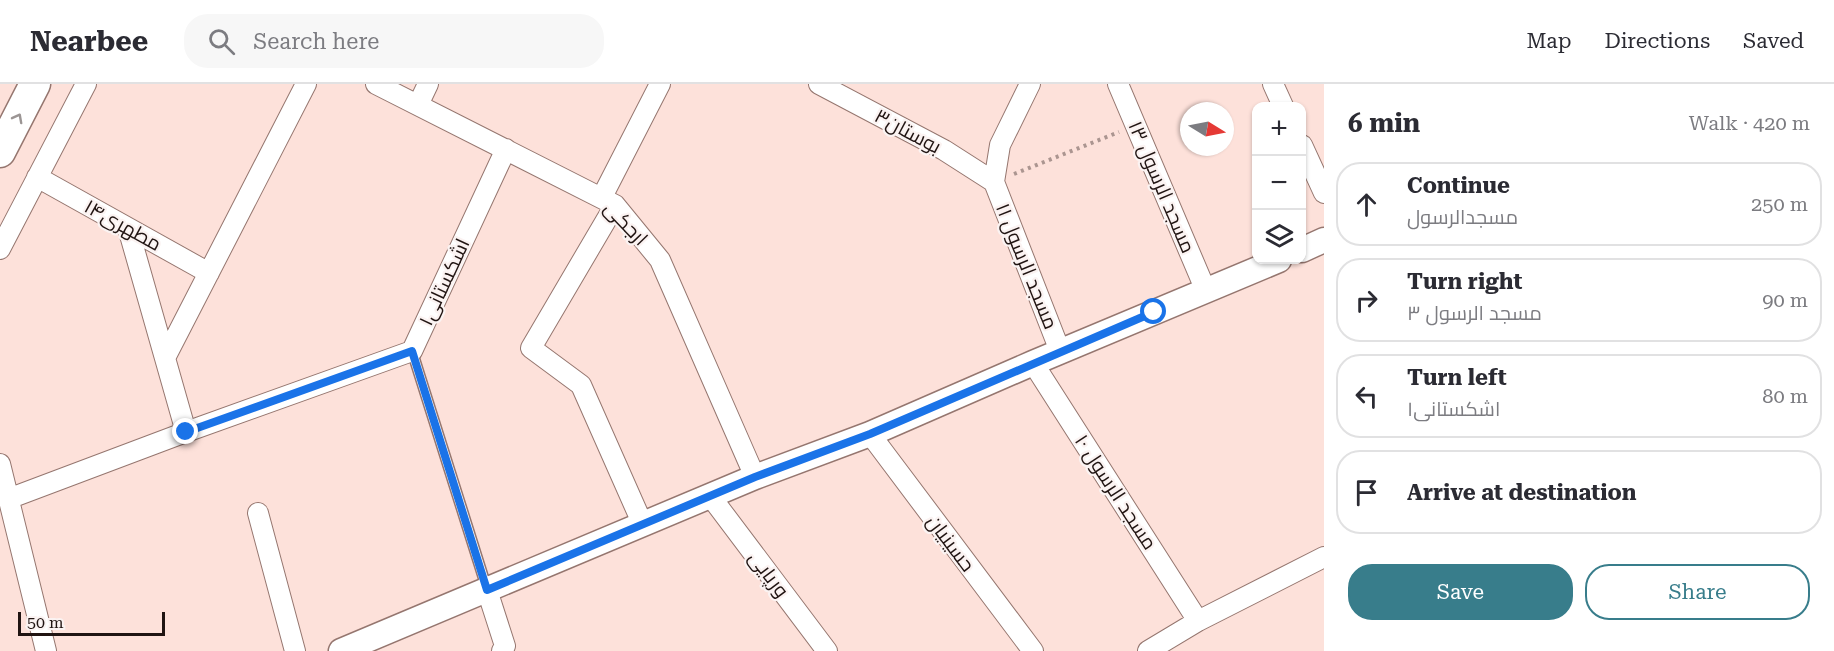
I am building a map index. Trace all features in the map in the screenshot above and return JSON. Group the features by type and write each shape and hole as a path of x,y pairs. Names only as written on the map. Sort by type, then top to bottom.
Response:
{"main road":[{"path":"0,152 35,84"}],"street":[{"path":"0,249 86,84"},
{"path":"165,358 306,84"},
{"name":"ارجکی","path":"376,84 608,201 660,260 755,477"},
{"path":"418,105 428,84"},
{"path":"643,525 581,385 531,348 608,201 660,84"},
{"name":"بوستان۳","path":"819,84 944,150 994,182"},
{"path":"994,182 1000,145 1030,84"},
{"name":"مسجد الرسول ۱۳","path":"1118,84 1206,291"},
{"path":"1273,84 1281,102"},
{"name":"اشکستانی۱","path":"412,351 506,149"},
{"path":"1306,154 1324,193"},
{"name":"مطهری۱۴","path":"38,177 209,273"},
{"name":"مسجد الرسول ۱۱","path":"994,182 1060,351"},
{"path":"128,228 186,432"},
{"path":"1306,248 1324,240"},
{"path":"341,651 755,477 870,434 1060,351 1270,264"},
{"path":"8,499 412,351"},
{"name":"مسجد الرسول ۱۰","path":"1033,363 1198,621"},
{"name":"حسینیان","path":"870,434 1033,651"},
{"path":"0,464 46,651"},
{"name":"ورپایی","path":"711,497 827,651"},
{"path":"258,513 295,651"},
{"path":"1148,651 1198,621 1324,557"},
{"path":"487,590 505,650"}],"lane":[{"path":"412,351 487,590"}],"path":[{"path":"994,182 1135,125"}],"route":[{"path":"186,432 412,351 487,590 755,477 870,434 1154,312"}]}
